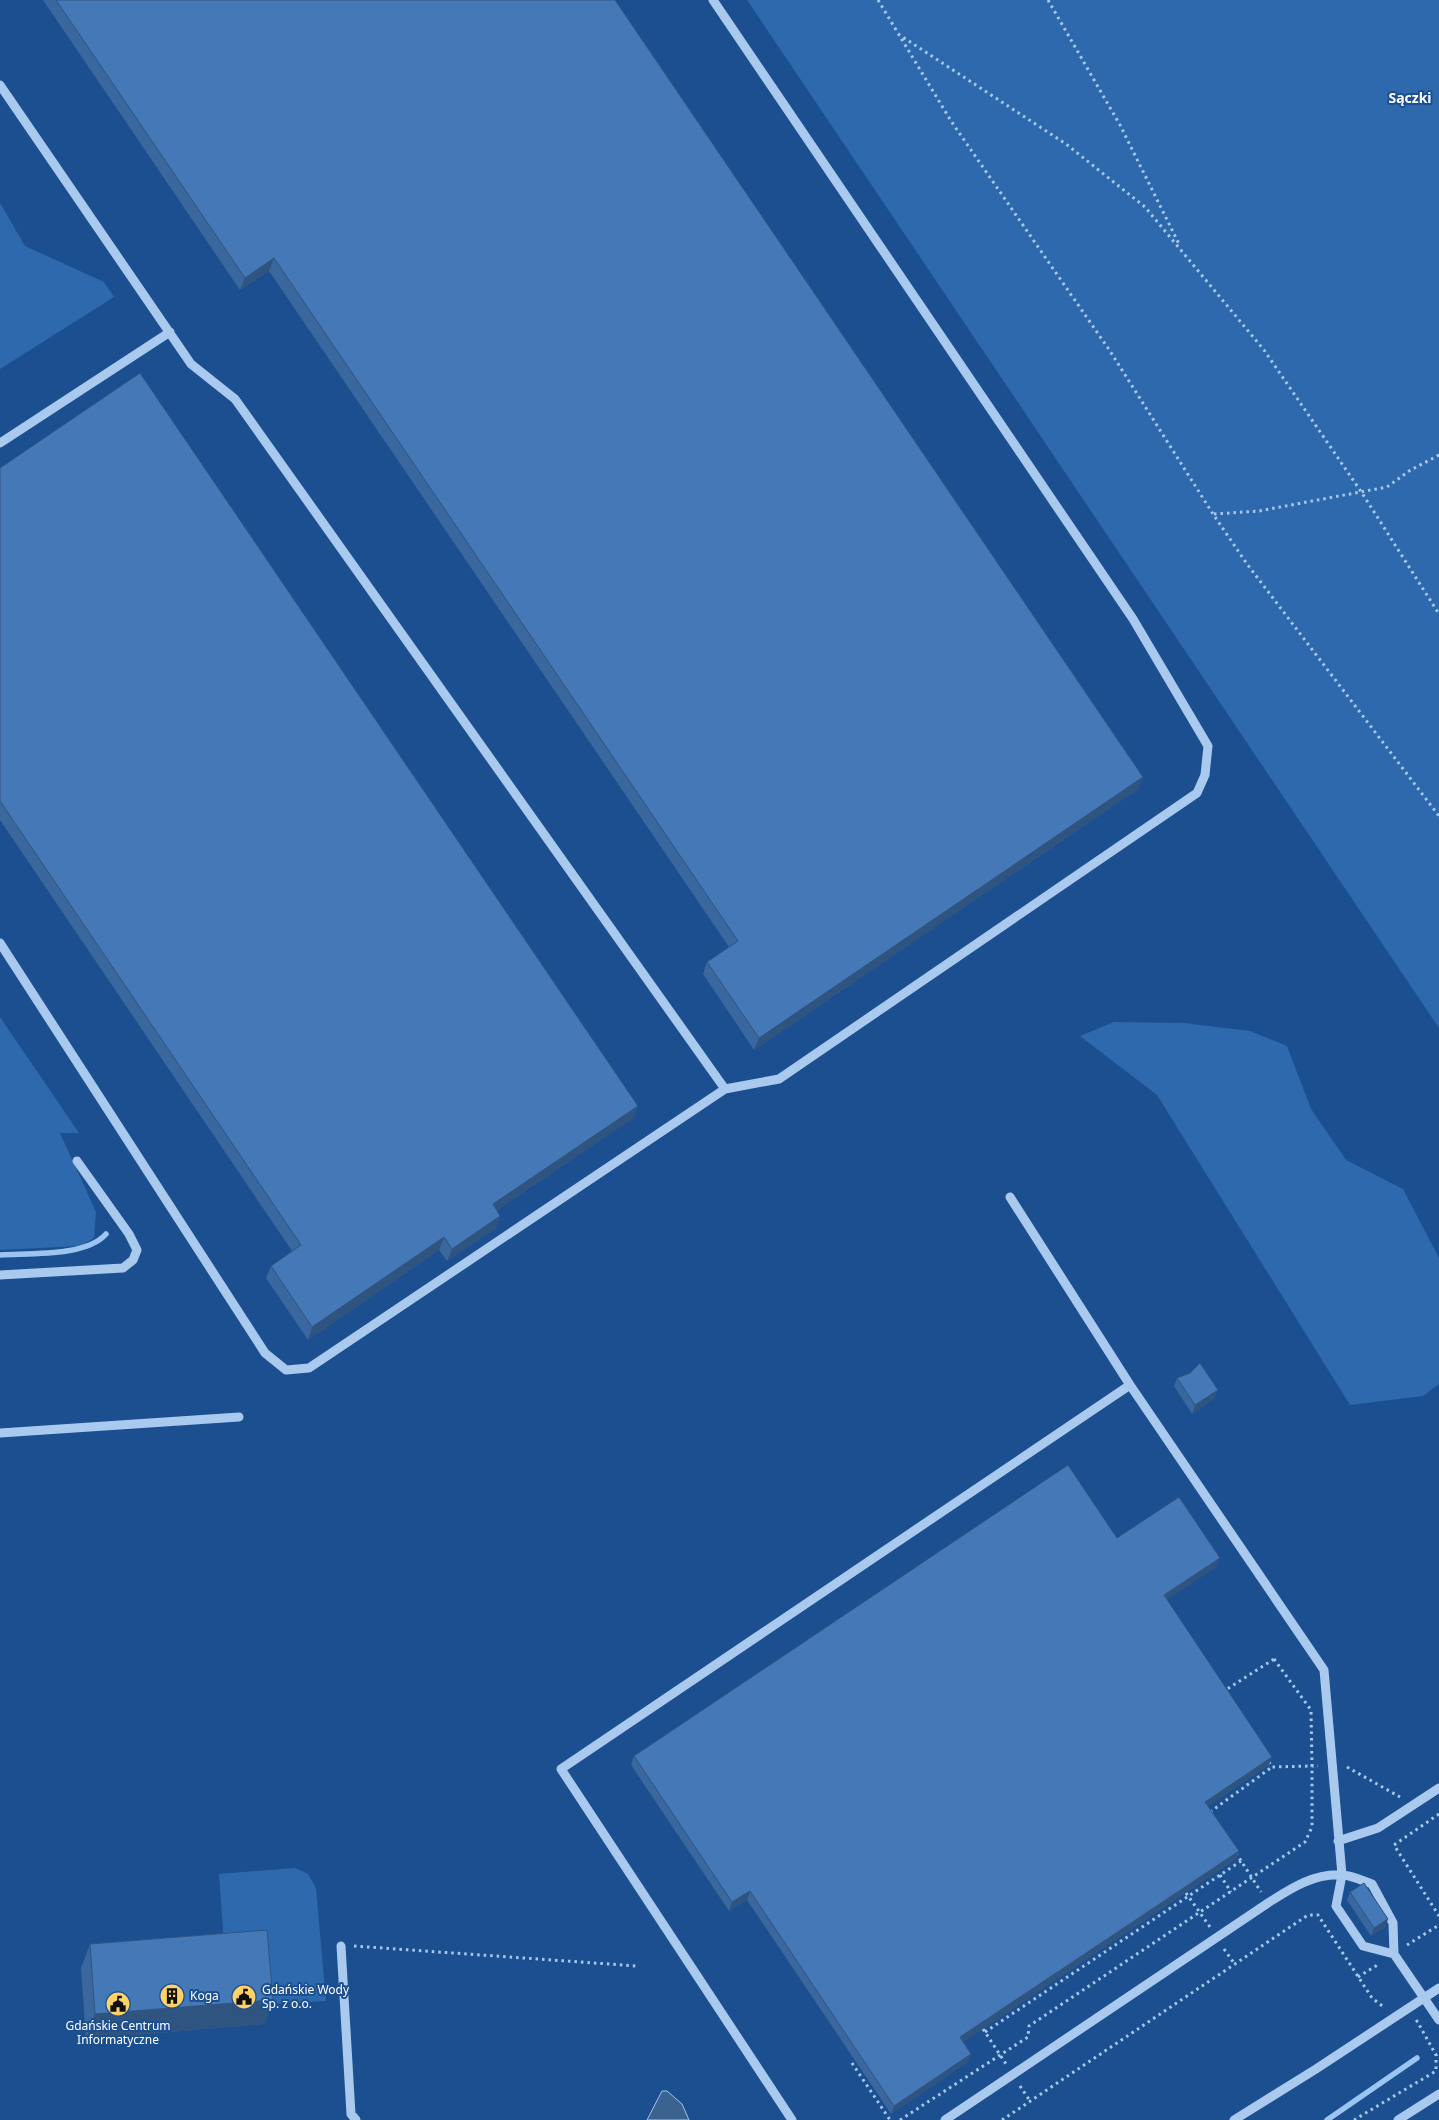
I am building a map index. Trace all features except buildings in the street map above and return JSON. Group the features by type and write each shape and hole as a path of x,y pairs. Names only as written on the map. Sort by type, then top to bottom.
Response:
{"street":[{"path":"0,943 264,1353 286,1370 309,1368 725,1089 779,1079 1197,793 1206,775 1208,746 1133,619 712,0"},
{"path":"0,85 191,364 235,398 725,1089"},
{"path":"0,442 170,332"},
{"path":"0,1275 122,1268 133,1260 137,1250 129,1234 77,1162"},
{"path":"1010,1197 1130,1385 1324,1670 1342,1875 1336,1906 1363,1946 1394,1954"},
{"path":"792,2120 561,1769 1130,1385"},
{"path":"0,1433 239,1417"},
{"path":"1338,1841 1378,1828 1439,1788"},
{"path":"945,2120 1268,1903 1299,1884 1318,1878 1342,1875 1372,1884 1393,1923 1394,1954 1439,2020"},
{"path":"341,1946 351,2114 356,2120"},
{"path":"1234,2120 1439,1988"},
{"path":"1398,2120 1439,2094"}],"path":[{"path":"878,0 951,121 1110,351 1213,514 1247,564 1439,816"},
{"path":"1048,0 1120,125 1183,252"},
{"path":"898,34 1066,144 1145,207 1264,350 1362,493 1439,614"},
{"path":"1213,514 1259,511 1387,487 1409,471 1439,455"},
{"path":"900,2120 1028,2037 1029,2026 1232,1892 1297,1848 1309,1837 1312,1827 1311,1710 1274,1659 1224,1691 1272,1767"},
{"path":"1214,1820 1209,1811 1272,1767 1347,1767 1414,1805"},
{"path":"1439,1814 1394,1845 1439,1916"},
{"path":"1236,1853 1268,1903"},
{"path":"985,2032 1241,1861"},
{"path":"1220,1875 1232,1892"},
{"path":"1002,2120 1308,1915 1318,1915 1372,1998 1383,2006 1392,2019"},
{"path":"341,1946 637,1966"},
{"path":"1354,2120 1436,2071 1437,2054 1417,2021 1409,2027"},
{"path":"852,2063 890,2120"}],"shaded area":[{"path":"747,0 1439,0 1439,1028"},
{"path":"0,203 25,246 104,282 114,297 0,369"},
{"path":"0,1017 79,1133 60,1133 96,1212 94,1238 80,1246 0,1250"},
{"path":"1114,1022 1184,1023 1250,1031 1287,1046 1311,1109 1346,1160 1403,1189 1439,1258 1439,1384 1423,1396 1350,1405 1157,1095 1080,1036"},
{"path":"295,1868 308,1874 316,1888 326,2001 268,2004 224,1944 219,1874"},
{"path":"662,2091 667,2091 682,2104 689,2120 647,2120"}],"waterway":[{"path":"0,1255 41,1254 71,1250 85,1247 106,1234"},
{"path":"1327,2120 1417,2058"}],"place":[{"name":"Koga","path":"172,1996"},
{"name":"Gdańskie Wody Sp. z o.o.","path":"244,1997"},
{"name":"Gdańskie Centrum Informatyczne","path":"118,2004"}],"district":[{"name":"Sączki","path":"1410,98"}]}
